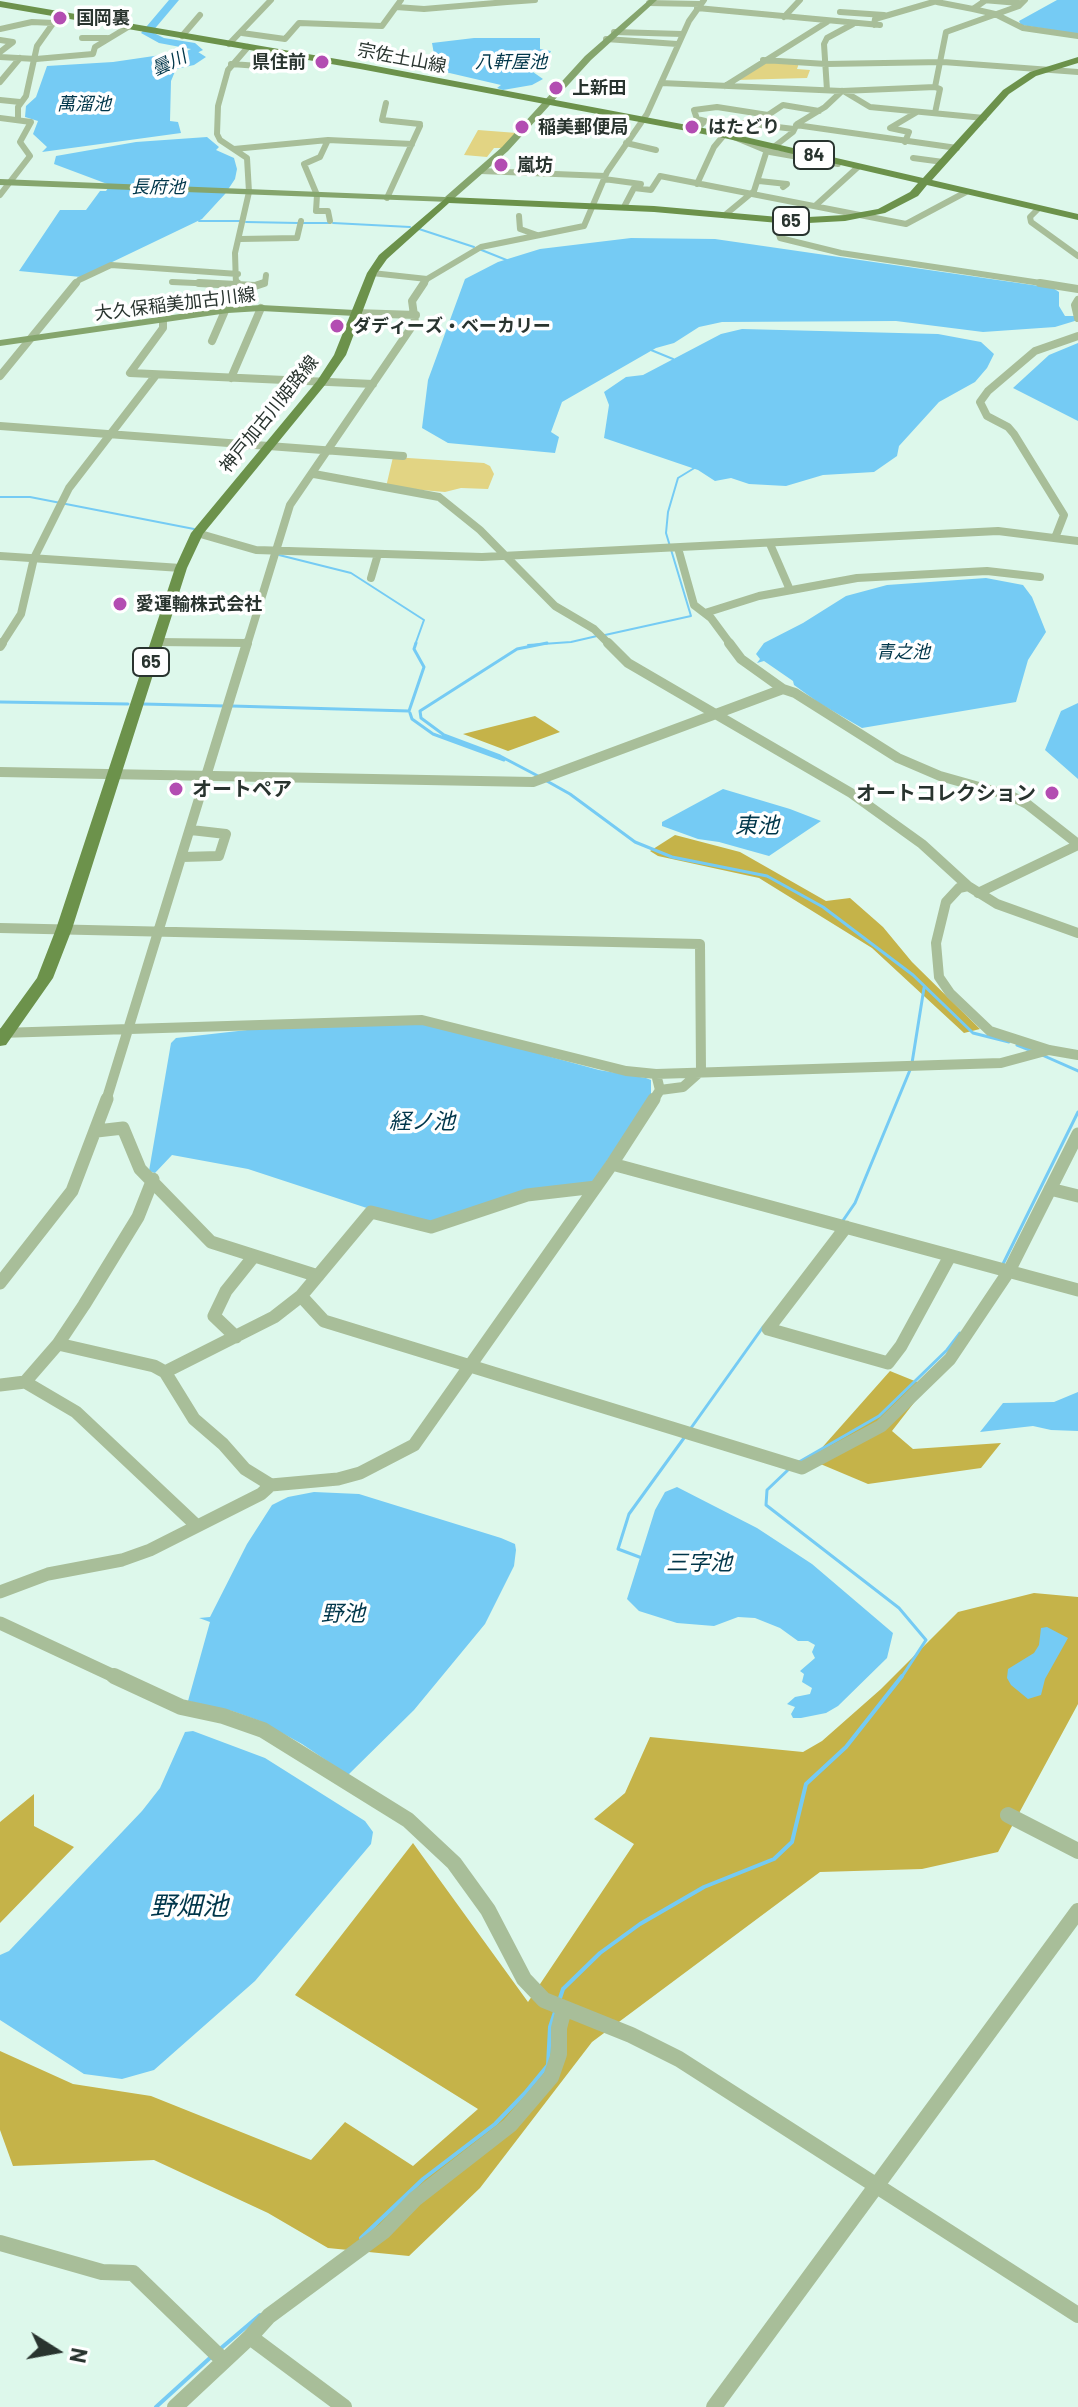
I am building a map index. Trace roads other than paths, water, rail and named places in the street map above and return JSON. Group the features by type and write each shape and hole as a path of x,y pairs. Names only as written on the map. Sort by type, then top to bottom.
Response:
{"main road":[{"path":"5,182 447,200 481,171 606,39 651,2"},
{"name":"宗佐土山線","path":"0,4 56,19 128,27 248,47 729,136 1078,217"},
{"name":"65","path":"447,200 624,207 790,221 864,215 903,202 926,183 1006,92 1043,70 1078,60"},
{"name":"神戸加古川姫路線","path":"2,1036 45,978 64,929 181,568 197,533 321,383 340,355 372,273 383,257 447,200"},
{"name":"大久保稲美加古川線","path":"0,343 228,310 261,308 355,313"}],"street":[{"path":"229,44 271,0"},
{"path":"242,33 285,39 299,23 382,26 401,0"},
{"path":"396,7 424,9 535,0"},
{"path":"784,17 800,0"},
{"path":"973,9 984,0 1024,2"},
{"path":"651,2 700,4 784,17 877,25 875,19 939,1 995,14 1018,27 1078,36"},
{"path":"935,87 946,32 1024,2"},
{"path":"0,1283 72,1191 97,1131 290,505 415,322 412,301 427,279 481,247 584,226 604,177 643,120 677,44 700,4"},
{"path":"729,89 763,60 832,22 847,4"},
{"path":"840,12 889,16"},
{"path":"1004,12 1021,15"},
{"path":"182,36 200,15"},
{"path":"1,28 56,19"},
{"path":"18,119 37,46 56,19"},
{"path":"827,90 824,44 827,38 853,24"},
{"path":"0,55 36,59 93,54 95,47 128,27"},
{"path":"614,32 682,34"},
{"path":"82,38 109,38"},
{"path":"606,39 677,44"},
{"path":"0,40 13,42 0,55"},
{"path":"212,341 228,310 236,285 235,253 249,192 247,158 220,140 216,130 222,84 231,64 248,47"},
{"path":"0,82 20,58"},
{"path":"763,60 826,64 940,62 1078,72"},
{"path":"231,64 273,67"},
{"path":"661,83 729,89 842,91 935,87 940,89 935,113"},
{"path":"725,215 759,181 771,148 842,91"},
{"path":"842,91 870,107 984,118"},
{"path":"0,100 20,102"},
{"path":"386,103 382,120 420,125 387,198"},
{"path":"696,130 705,121 697,119 692,111 719,103 768,115 783,105 819,111"},
{"path":"905,142 909,132 890,128 917,112"},
{"path":"0,118 31,122 20,142 30,156 5,182 0,195"},
{"path":"744,123 957,148"},
{"path":"697,184 714,147 729,136"},
{"path":"234,149 328,140 412,144"},
{"path":"328,140 320,157 304,164 317,195 316,211 328,211 330,221"},
{"path":"626,143 656,150"},
{"path":"925,145 910,160 943,162"},
{"path":"815,206 858,167"},
{"path":"481,171 604,177 641,184"},
{"path":"624,207 634,188 651,190 660,176 906,224 966,192"},
{"path":"759,181 787,184 783,187"},
{"path":"1038,209 1030,217 1031,222 1078,256"},
{"path":"519,216 520,229 537,235"},
{"path":"240,239 297,238 301,221"},
{"path":"790,221 779,234 780,238 841,253 1078,288"},
{"path":"0,376 79,280 111,265 238,274"},
{"path":"372,273 427,279"},
{"path":"172,282 259,286 265,283 266,275"},
{"path":"1077,316 1078,300"},
{"path":"231,378 261,308"},
{"path":"355,313 416,315"},
{"path":"163,321 163,328 130,373 373,384"},
{"path":"1055,538 1064,515 1014,434 1008,427 987,416 980,402 988,391 1035,351 1078,336"},
{"path":"212,362 212,377"},
{"path":"0,646 21,614 34,558 61,504 109,434 156,375"},
{"path":"0,426 403,456"},
{"path":"314,474 439,497 480,530 555,606 601,635 628,663 719,713 851,793 922,844 973,890 997,904 1078,933"},
{"path":"197,533 256,550 277,552 506,557 998,531 1078,541"},
{"path":"770,544 790,590"},
{"path":"674,548 694,605 705,613 741,659 783,689 795,693 898,758 940,776 1011,796 1027,804 1078,844 973,890 959,888 946,902 936,943 939,977 950,993 990,1031 1049,1050 1078,1055"},
{"path":"371,578 378,554"},
{"path":"0,556 181,568"},
{"path":"705,613 759,596 905,574 1001,571 1040,577"},
{"path":"157,642 247,643"},
{"path":"0,772 543,779 783,689"},
{"path":"182,857 219,856 226,834 191,830"},
{"path":"0,928 700,944 701,1071 699,1076 683,1087 660,1090"},
{"path":"2,1036 128,1028 422,1020 626,1071 656,1074 1001,1063 1049,1050"},
{"path":"58,1344 154,1366 165,1372 194,1419 223,1444 245,1469 271,1485 338,1479 360,1473 414,1445 612,1164 660,1090 656,1074"},
{"path":"97,1131 123,1128 140,1169 211,1242 318,1276"},
{"path":"301,1296 324,1321 802,1468 881,1426 950,1359 1009,1271 1078,1134"},
{"path":"612,1164 1078,1290"},
{"path":"25,1382 58,1344 138,1217 153,1179"},
{"path":"165,1372 274,1317 301,1296 371,1212 431,1227 527,1195 596,1187"},
{"path":"1050,1189 1078,1196"},
{"path":"846,1227 768,1329 888,1363 901,1346 950,1256"},
{"path":"236,1337 214,1316 226,1291 254,1256"},
{"path":"0,1385 25,1382 76,1412 196,1525"},
{"path":"0,1592 48,1574 122,1560 150,1550 261,1494 271,1485"},
{"path":"0,1623 181,1707 223,1716 263,1730 408,1820 454,1863 488,1910 524,1979 544,2000 631,2035 679,2059 1078,2315"},
{"path":"1008,1815 1078,1851"},
{"path":"714,2407 1078,1911"},
{"path":"175,2407 269,2316 384,2231 415,2199 510,2125 551,2077 559,2054 559,2028 564,2009"},
{"path":"0,2243 102,2272 133,2273 224,2361"},
{"path":"250,2337 344,2407"}],"water":[{"path":"1057,0 1078,0 1078,34 1021,25 1019,21"},
{"name":"八軒屋池","path":"474,38 540,38 540,49 551,51 546,61 536,63 533,72 543,79 532,85 503,90 497,88 501,85 428,68 434,54 432,43"},
{"name":"萬溜池","path":"195,50 206,57 194,65 176,69 171,81 170,121 178,122 181,133 42,152 47,147 33,134 38,121 25,117 26,106 36,97 47,66 113,62"},
{"name":"長府池","path":"207,137 219,147 216,150 234,158 237,169 235,179 225,194 202,219 81,277 19,271 60,210 86,210 100,191 106,191 110,185 54,164 56,156 136,142"},
{"path":"631,238 715,239 1053,288 1059,292 1059,306 1065,316 1078,316 1078,320 1055,327 983,332 896,321 722,322 699,327 674,343 656,348 562,402 551,432 559,437 555,453 448,443 422,428 428,380 465,279 498,262 540,249"},
{"path":"742,329 938,334 981,342 994,354 975,382 939,402 899,446 897,456 874,472 823,475 786,486 749,484 731,478 715,481 698,470 604,438 609,405 604,392 626,377 643,375 721,334"},
{"path":"1078,343 1078,421 1013,388 1049,355"},
{"name":"青之池","path":"986,578 1023,585 1032,597 1046,632 1028,660 1016,702 862,728 819,703 764,661 757,663 760,659 756,654 764,643 846,596 887,585"},
{"path":"1078,703 1078,779 1045,750 1061,711"},
{"name":"東池","path":"723,789 821,821 769,856 698,839 662,826 662,822"},
{"name":"経ノ池","path":"430,1024 599,1070 646,1078 651,1080 651,1095 592,1183 431,1223 376,1211 248,1169 172,1155 155,1173 149,1171 171,1043 176,1038 256,1029"},
{"path":"1078,1392 1078,1431 1033,1426 980,1432 1003,1403 1054,1402"},
{"name":"三字池","path":"677,1487 757,1528 812,1564 893,1633 887,1658 838,1706 826,1713 801,1718 793,1718 791,1714 795,1707 787,1704 795,1697 810,1694 812,1688 802,1682 804,1674 800,1671 815,1658 812,1652 815,1645 808,1641 798,1641 780,1628 755,1618 738,1617 714,1626 677,1623 639,1611 627,1599 655,1510 665,1492"},
{"name":"野池","path":"314,1492 359,1494 501,1538 515,1544 516,1550 514,1566 485,1624 414,1710 348,1775 260,1721 188,1701 210,1622 199,1618 210,1617 247,1544 272,1505 288,1497"},
{"path":"1047,1627 1068,1638 1045,1679 1041,1695 1028,1699 1011,1685 1007,1678 1008,1669 1034,1653 1039,1645 1041,1628"},
{"name":"野畑池","path":"193,1731 265,1758 365,1821 373,1832 371,1844 255,1981 154,2070 122,2079 84,2074 0,2020 0,1955 9,1951 142,1811 160,1788 185,1732"}],"waterway":[{"name":"曇川","path":"172,62 198,50 192,45 162,41 146,33 174,0"},
{"path":"199,221 240,221"},
{"path":"246,222 298,223"},
{"path":"303,223 329,223"},
{"path":"333,223 410,227"},
{"path":"419,229 474,247"},
{"path":"479,249 509,261"},
{"path":"651,350 673,359"},
{"path":"605,635 691,616 666,533 668,512 678,478 696,467"},
{"path":"0,497 30,497 194,529"},
{"path":"279,555 351,573 424,620 415,645"},
{"path":"542,644 597,636"},
{"path":"232,706 409,711 424,667 414,649 416,643"},
{"path":"542,644 547,643"},
{"path":"528,645 542,644"},
{"path":"538,776 500,756 444,735 421,718 420,711 517,649 542,644"},
{"path":"0,702 128,704"},
{"path":"143,704 225,706"},
{"path":"410,713 412,719 433,734 504,760"},
{"path":"545,780 570,794 635,842 672,857 767,876 823,907 913,975 973,1033 1009,1042"},
{"path":"912,1063 924,988"},
{"path":"1017,1045 1032,1051"},
{"path":"1042,1055 1078,1071"},
{"path":"842,1222 855,1203 910,1070"},
{"path":"1002,1266 1078,1112"},
{"path":"691,1428 763,1327"},
{"path":"799,1462 879,1416 947,1350 960,1333"},
{"path":"642,1558 618,1549 629,1514 684,1438"},
{"path":"789,1469 767,1490 766,1505 899,1608 926,1640 901,1678"},
{"path":"560,1998 563,1989 600,1953 640,1924 704,1887 774,1859 792,1842 806,1784 846,1747 902,1676"},
{"path":"361,2238 423,2179 495,2124 525,2093 548,2065 550,2027 556,2009"},
{"path":"220,2349 260,2315"},
{"path":"156,2407 211,2357"}],"place":[{"name":"国岡裏","path":"60,18"},
{"name":"県住前","path":"322,62"},
{"name":"上新田","path":"556,88"},
{"name":"稲美郵便局","path":"522,127"},
{"name":"はたどり","path":"692,127"},
{"name":"嵐坊","path":"501,165"},
{"name":"ダディーズ・ベーカリー","path":"337,326"},
{"name":"愛運輸株式会社","path":"120,604"},
{"name":"オートペア","path":"176,789"},
{"name":"オートコレクション","path":"1052,793"}]}
